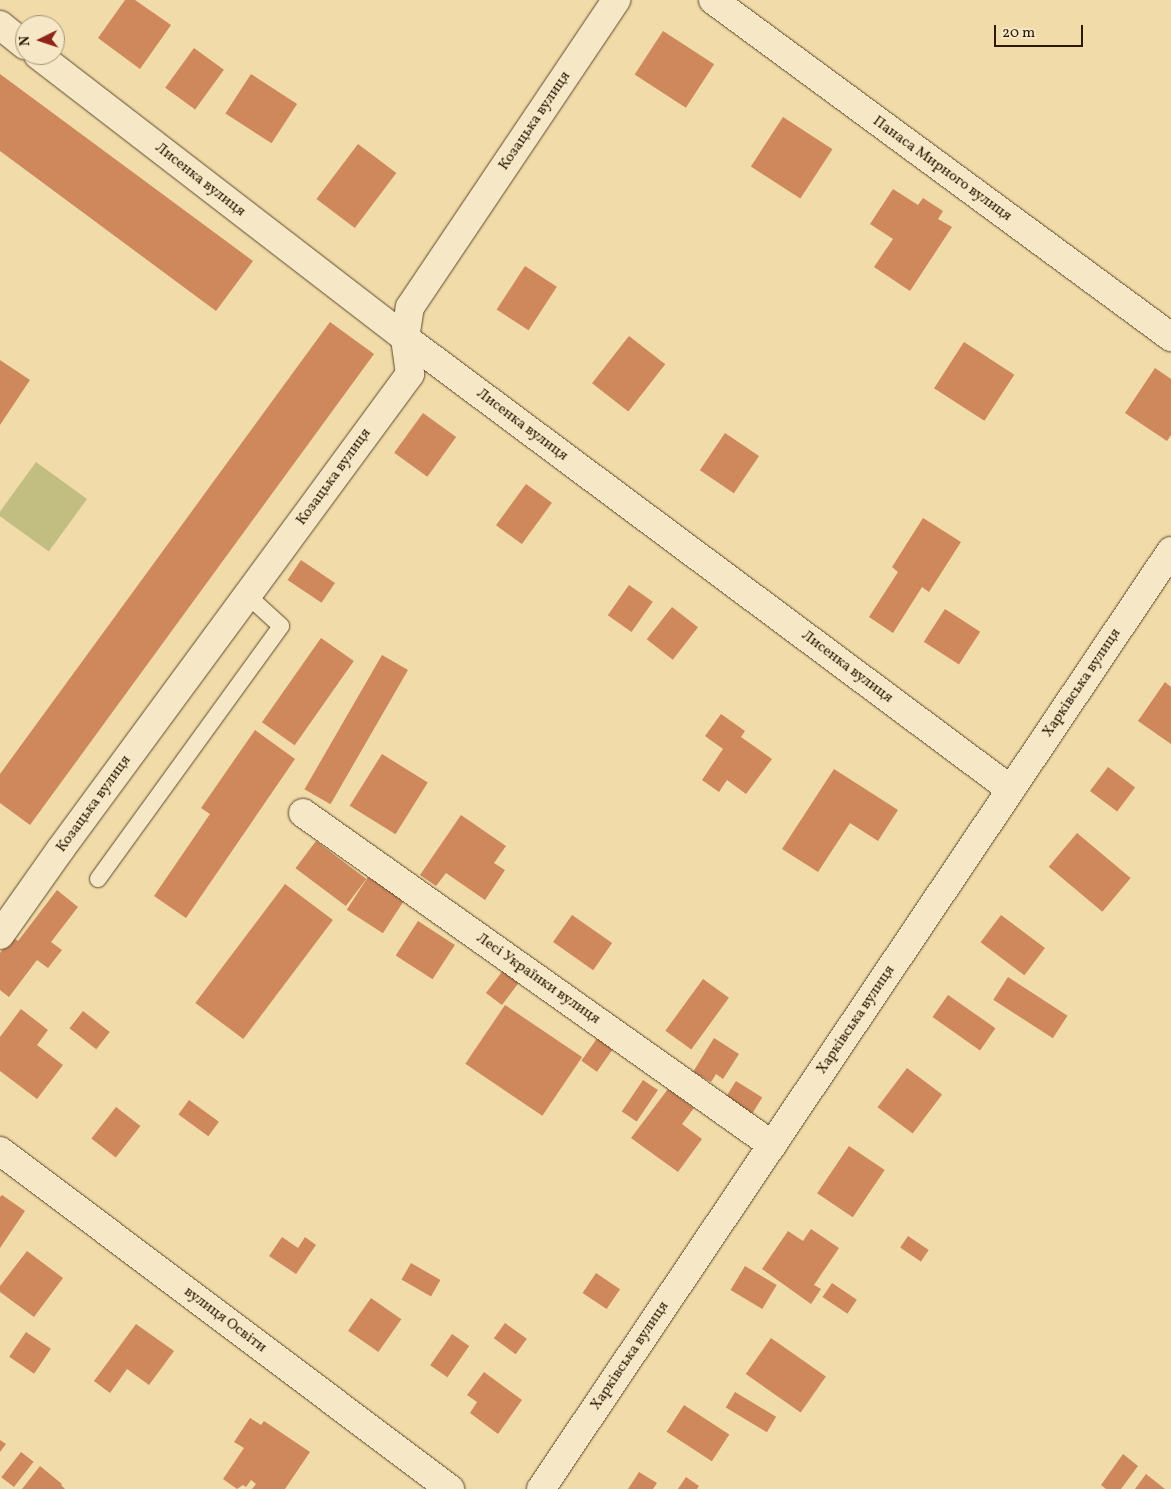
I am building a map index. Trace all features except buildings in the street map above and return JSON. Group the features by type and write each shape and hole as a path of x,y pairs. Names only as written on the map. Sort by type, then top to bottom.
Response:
{"street":[{"name":"Козацька вулиця","path":"0,935 410,374 405,338 410,307 616,0"},
{"name":"Панаса Мирного вулиця","path":"713,0 1171,337"},
{"path":"0,26 15,37"},
{"name":"Лисенка вулиця","path":"51,65 405,338 1010,789"},
{"name":"Харківська вулиця","path":"541,1489 1171,551"},
{"name":"Лесі Українки вулиця","path":"303,814 772,1145"},
{"name":"вулиця Освіти","path":"0,1151 450,1489"}],"lane":[{"path":"98,879 281,626 247,595"}],"shaded area":[{"path":"36,462 87,499 49,552 0,516 0,512"}]}
